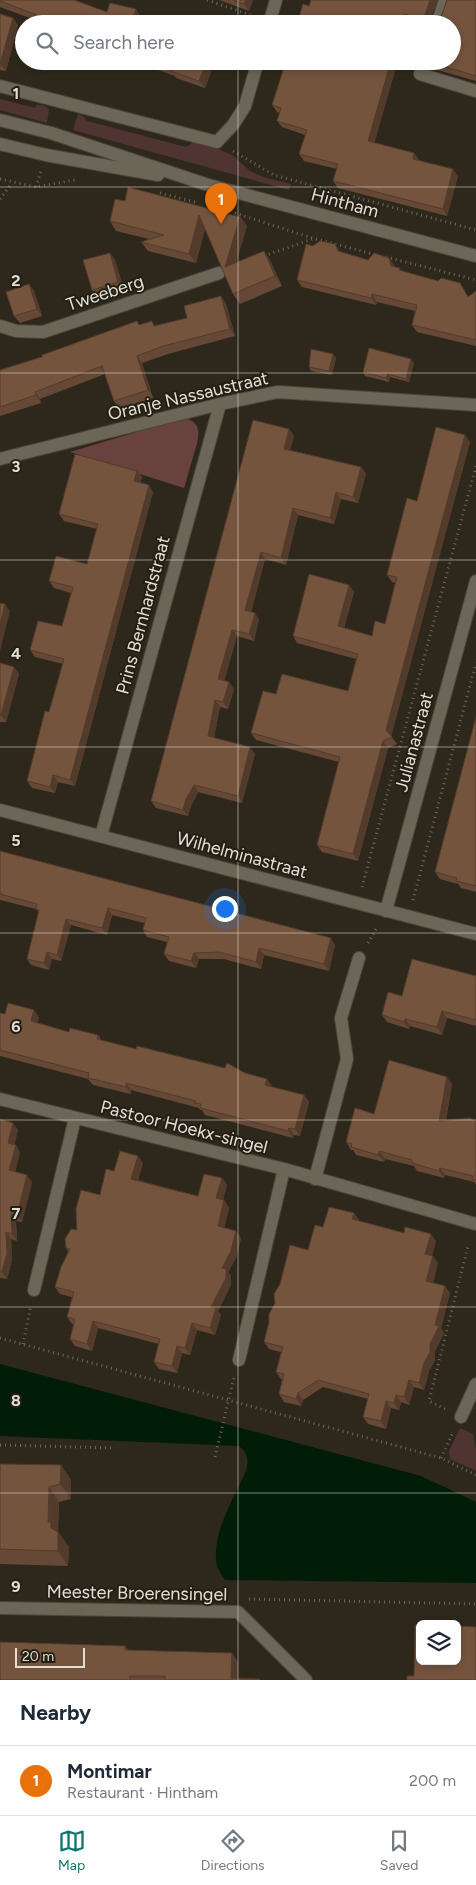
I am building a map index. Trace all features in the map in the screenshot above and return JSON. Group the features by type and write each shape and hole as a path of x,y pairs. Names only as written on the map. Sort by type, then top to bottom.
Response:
{"street":[{"path":"271,15 276,0"},
{"path":"440,15 444,0"},
{"path":"0,86 217,142 234,125 245,106 255,70"},
{"path":"421,70 420,74 476,91"},
{"name":"Hintham","path":"0,120 51,133 205,184 476,256"},
{"name":"Hintham","path":"0,144 46,155 205,184"},
{"name":"Tweeberg","path":"0,326 16,331 43,332 219,273"},
{"name":"Oranje Nassaustraat","path":"0,459 220,404 278,392 476,405"},
{"name":"Prins Bernhardstraat","path":"101,836 220,404"},
{"name":"Julianastraat","path":"386,911 476,581"},
{"name":"Wilhelminastraat","path":"0,810 476,934"},
{"path":"315,1179 347,1059 341,1018 359,958"},
{"name":"Pastoor Hoekx-singel","path":"0,1099 284,1169 476,1224"},
{"name":"Pastoor Hoekx-singel","path":"34,1290 75,1118"},
{"name":"Pastoor Hoekx-singel","path":"239,1360 284,1169"},
{"path":"461,1417 476,1384"},
{"name":"Meester Broerensingel","path":"0,1608 238,1612 306,1680"}],"path":[{"path":"207,0 247,15"},
{"path":"217,142 274,175 476,230"},
{"path":"0,179 36,187 79,179"},
{"path":"0,199 12,183"},
{"path":"156,192 202,203"},
{"path":"230,211 312,238 476,280"},
{"path":"256,259 312,238"},
{"path":"361,890 476,466"},
{"path":"412,903 476,662"},
{"path":"359,958 386,911"},
{"path":"441,1458 461,1417 429,1401 468,1246"},
{"path":"22,1344 34,1290"},
{"path":"0,1338 441,1458 476,1475"},
{"path":"215,1458 239,1360"},
{"path":"0,1445 113,1448"},
{"path":"238,1612 247,1598 476,1604"}],"shaded area":[{"path":"0,99 35,108 37,105 43,105 49,109 47,123 0,110"},
{"path":"78,114 87,121 186,147 194,142 216,148 232,155 250,171 263,177 291,184 289,190 73,130"},
{"path":"183,418 191,420 198,429 198,441 184,488 70,452"},
{"path":"0,1364 421,1476 476,1502 476,1583 225,1580 217,1566 217,1542 224,1517 246,1471 247,1457 239,1446 0,1436"},
{"path":"460,1428 473,1434 476,1450 476,1471 450,1459 449,1451"}],"building":[{"path":"74,0 107,12 110,3 136,9 134,15 37,15 0,1"},
{"path":"233,0 246,0 244,4"},
{"path":"311,0 430,0 425,15 300,15 303,4 309,6"},
{"path":"447,0 476,0 476,76 456,70 461,70 461,15 442,15"},
{"path":"0,14 13,18 0,64"},
{"path":"172,70 203,70 199,81"},
{"path":"283,70 388,70 368,141 414,153 413,159 453,169 443,209 333,181 338,164 299,154 307,130 277,121 281,108 272,105"},
{"path":"128,187 240,217 225,267 264,251 275,276 233,294 199,215 189,254 141,242 164,235 110,221 115,199 125,201"},
{"path":"320,241 335,244 338,251 368,260 374,253 389,258 391,266 400,268 399,270 438,281 441,278 460,283 468,297 476,291 476,340 412,325 417,305 372,294 371,298 297,280 306,244 313,246"},
{"path":"110,253 118,282 92,290 83,260"},
{"path":"29,284 37,309 14,316 6,292"},
{"path":"221,296 230,329 163,346 137,356 148,390 114,401 102,366 35,392 36,395 0,407 0,370 42,357 42,355 137,321 139,325 152,321 154,326 187,318 184,306"},
{"path":"369,348 411,359 406,379 388,374 386,378 363,372"},
{"path":"311,349 333,354 329,371 309,367"},
{"path":"253,420 289,429 284,449 361,467 353,497 336,492 330,518 293,508 281,558 261,552 245,610 255,613 249,634 232,630 218,679 229,682 223,702 215,700 208,736 250,747 238,796 194,785 186,799 183,810 151,801"},
{"path":"436,427 465,435 386,730 392,737 383,741 353,854 317,845 340,757 251,733 263,691 276,694 282,674 348,691 358,654 293,636 309,574 349,585 338,626 372,636 375,621 385,624 397,577 387,575 407,498 417,501"},
{"path":"75,454 137,471 134,481 149,485 70,780 53,775 50,787 27,781 45,711 49,712 64,659 30,650 38,621 62,626 73,587 49,581 56,556 87,564 98,524 59,514"},
{"path":"0,603 5,604 0,625"},
{"path":"0,663 14,667 1,715 0,715"},
{"path":"476,717 476,886 456,881 457,878 435,872"},
{"path":"0,851 331,938 324,964 259,948 256,962 219,952 194,953 191,961 164,954 169,937 143,930 146,918 108,908 102,928 66,919 57,955 47,952 44,963 27,959 39,910 36,909 37,904 0,894"},
{"path":"412,959 476,976 476,1020 442,1011 437,1027 405,1019 404,1022 382,1015 388,992 402,996"},
{"path":"8,1003 34,1010 31,1021 69,1032 70,1028 98,1035 97,1039 136,1049 137,1046 225,1068 227,1063 245,1073 267,1079 265,1085 304,1095 295,1129 289,1128 288,1131 200,1108 201,1104 195,1103 196,1101 126,1083 126,1087 88,1078 89,1073 0,1050 0,1013 5,1014"},
{"path":"389,1060 447,1077 439,1121 470,1118 476,1121 476,1180 472,1179 473,1176 440,1168 439,1171 412,1163 412,1160 379,1151 378,1155 351,1147 352,1144 346,1142 355,1108 374,1114"},
{"path":"0,1119 13,1123 8,1143 16,1145 9,1170 27,1175 17,1215 11,1214 12,1234 6,1232 7,1253 2,1272 0,1272"},
{"path":"120,1151 138,1156 131,1179 198,1196 204,1174 222,1178 216,1198 224,1200 218,1226 236,1231 231,1251 222,1268 226,1269 226,1278 211,1307 216,1308 210,1328 192,1323 185,1348 177,1346 172,1366 154,1362 160,1339 93,1321 87,1344 70,1339 75,1319 67,1317 74,1292 55,1287 61,1267 70,1249 66,1248 65,1239 71,1229 77,1230 76,1209 81,1190 100,1195 106,1169 114,1171"},
{"path":"329,1207 354,1213 352,1219 404,1233 405,1227 431,1234 425,1254 433,1256 426,1281 445,1286 435,1325 439,1326 430,1344 430,1352 424,1363 419,1383 409,1380 404,1397 396,1395 394,1403 386,1401 381,1421 363,1417 369,1394 318,1380 298,1393 296,1399 279,1394 284,1374 276,1372 283,1347 264,1342 269,1314 275,1303 274,1294 280,1284 290,1245 308,1250 315,1225 323,1227"},
{"path":"0,1464 61,1465 60,1484 49,1487 48,1522 51,1522 51,1528 58,1532 58,1551 0,1549"},
{"path":"415,1625 416,1665 461,1665 461,1626 476,1627 476,1680 407,1680 407,1676 414,1676"},
{"path":"0,1642 125,1646 125,1650 232,1653 231,1678 260,1679 165,1680 165,1676 130,1676 130,1680 0,1680"}],"place":[{"name":"Montimar","path":"221,224"}]}
